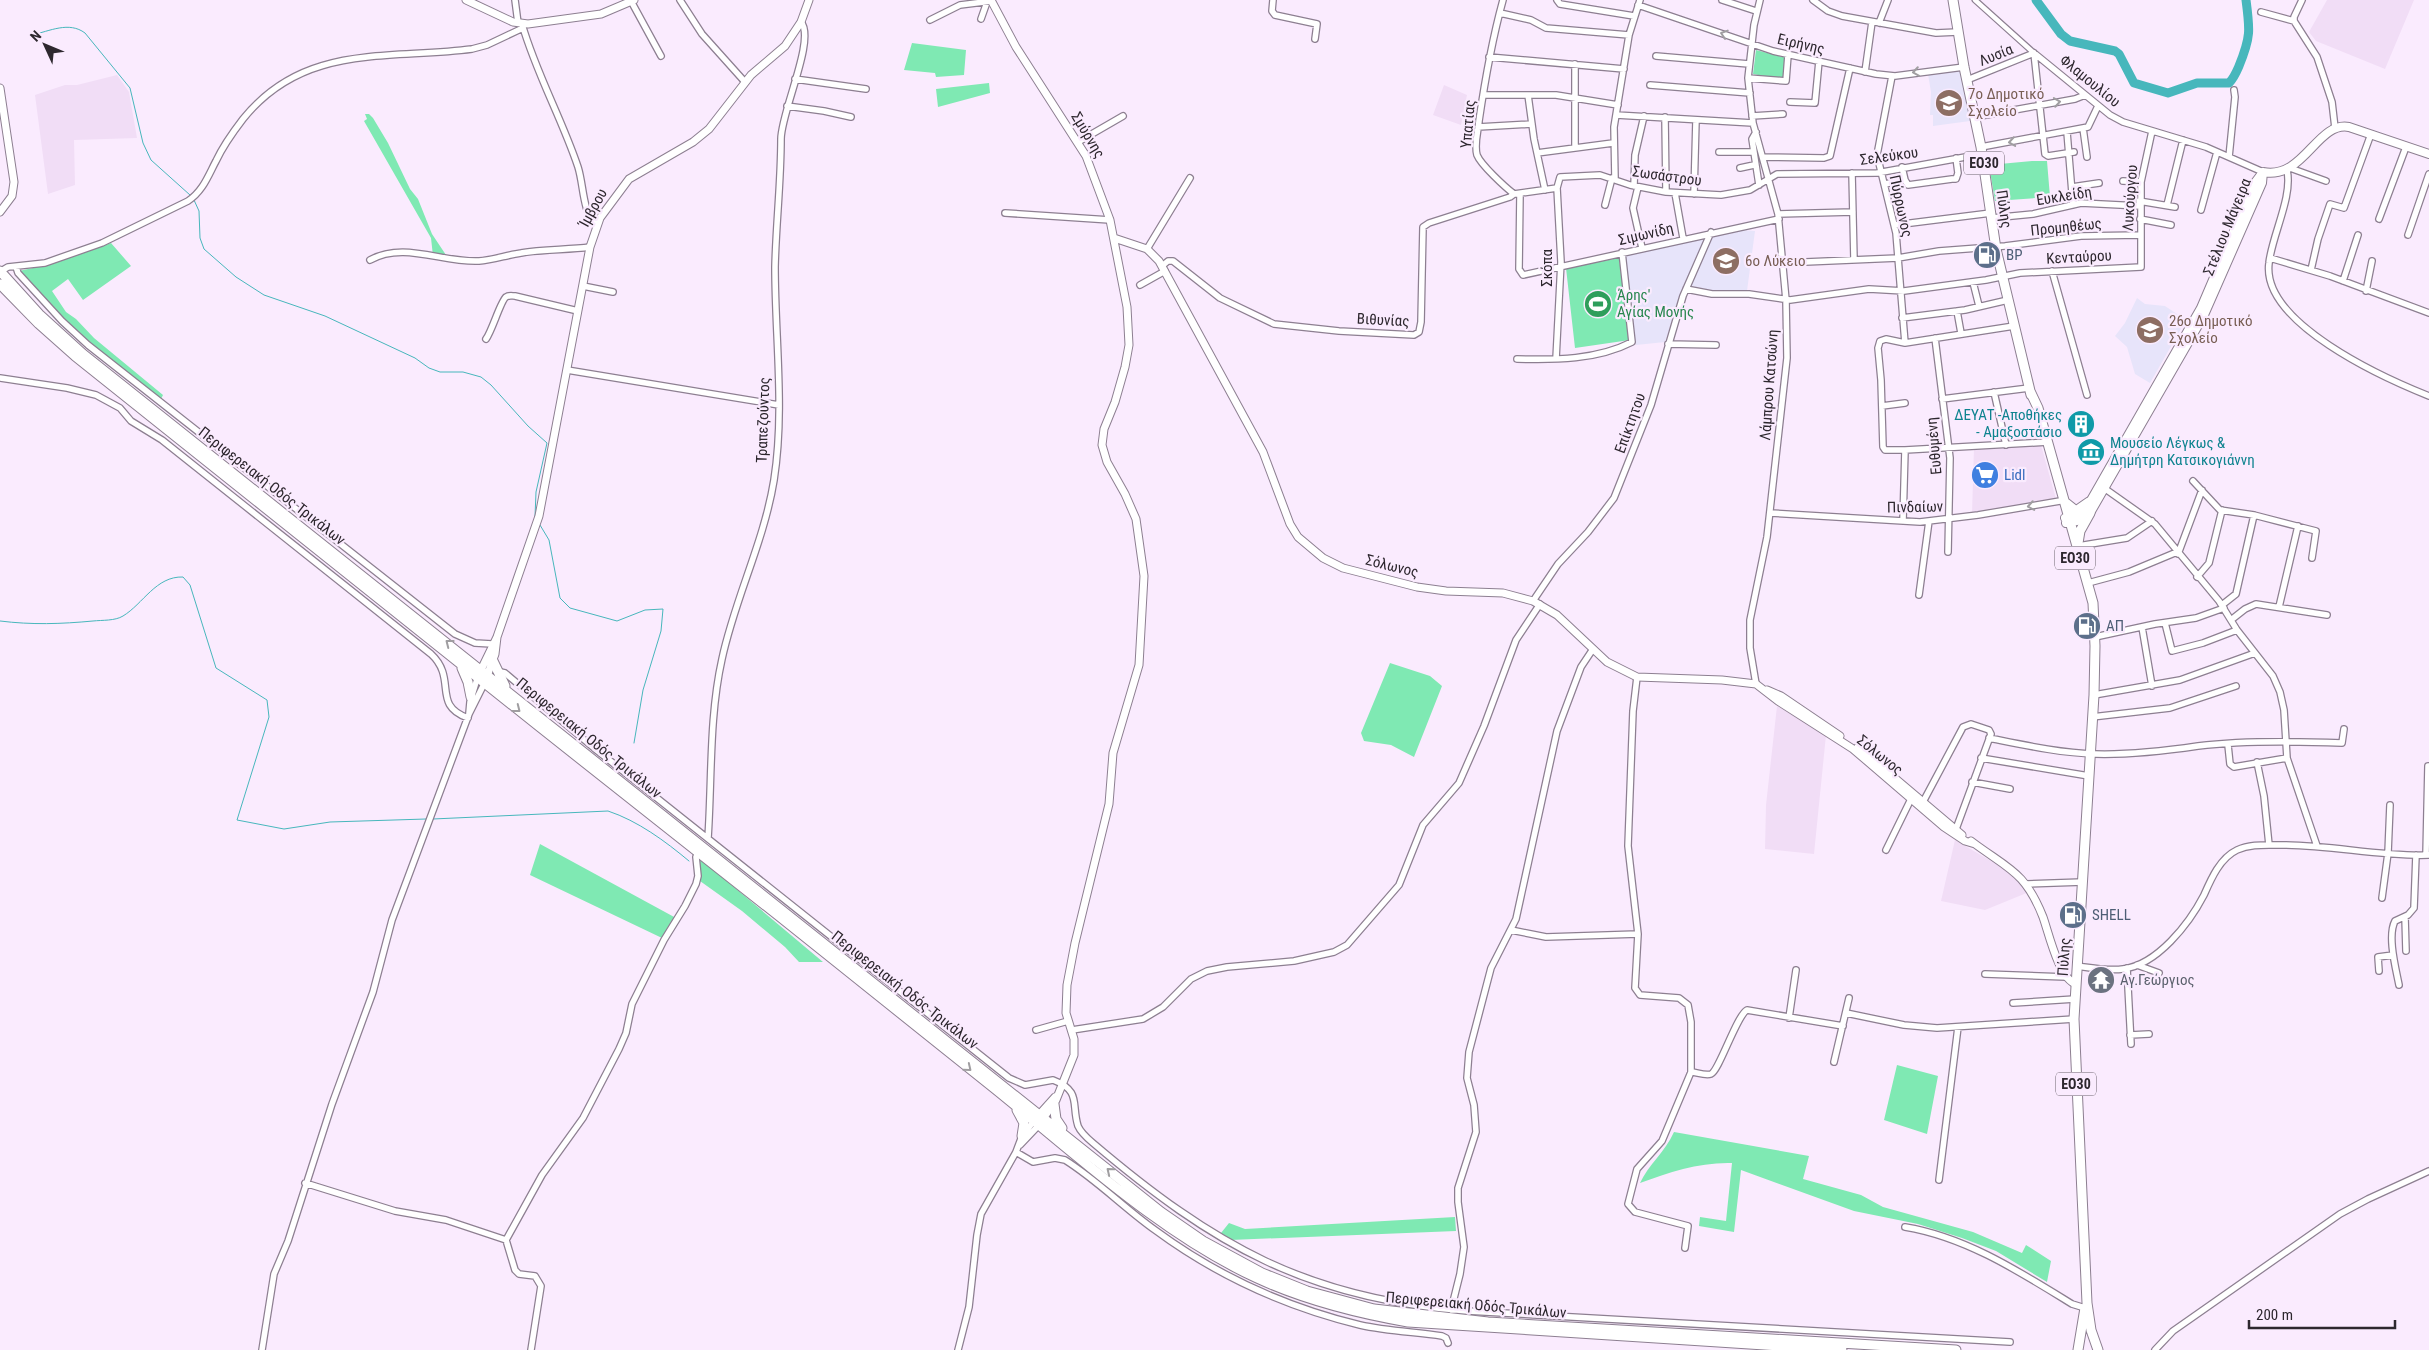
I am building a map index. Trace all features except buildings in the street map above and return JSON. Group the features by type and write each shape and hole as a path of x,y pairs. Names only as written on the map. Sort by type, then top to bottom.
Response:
{"main road":[{"name":"Πύλης","path":"1956,0 1958,32 1981,150 2002,276 2030,389 2035,400 2068,520 2088,605 2093,614"},
{"path":"2263,172 2274,173 2288,169 2336,128 2346,126 2429,154"},
{"name":"Στέλιου Μάγειρα","path":"2090,513 2208,307 2260,187 2263,172"},
{"name":"Στέλιου Μάγειρα","path":"2090,502 2195,320 2218,272 2254,184 2263,172"},
{"name":"Περιφερειακή Οδός Τρικάλων","path":"0,271 36,310 83,354 488,672 508,691 1042,1115 1161,1212 1209,1245 1282,1282 1352,1304 1410,1315 1488,1322 1956,1350"},
{"name":"Περιφερειακή Οδός Τρικάλων","path":"0,284 39,324 75,356 460,663 481,682 698,852 1036,1123 1156,1216 1198,1246 1260,1279 1334,1307 1408,1322 1842,1350"},
{"path":"2063,502 2076,511 2090,502"},
{"path":"2068,520 2082,512 2090,502"},
{"path":"2068,520 2082,520 2090,513"},
{"path":"2078,544 2080,531 2090,513"},
{"name":"Πύλης","path":"2068,520 2078,544 2093,603 2095,637 2094,695 2074,1019 2086,1305"},
{"path":"488,672 493,661"},
{"path":"460,663 468,682 471,697"},
{"path":"1055,1100 1056,1119 1068,1136"},
{"path":"1009,1101 1022,1120 1022,1136"},
{"name":"ΕΟ30","path":"2086,1305 2091,1330 2097,1350 2080,1350 2086,1305"}],"street":[{"path":"466,0 521,25"},
{"path":"515,0 521,25 574,154 581,176 588,214 596,225"},
{"path":"680,0 702,34 745,82"},
{"name":"Τραπεζούντος","path":"708,838 712,745 720,670 726,642 769,506 777,451 779,405 776,266 781,188 781,131 805,44 805,28 801,22 809,0"},
{"path":"1273,0 1272,10 1275,15 1316,24 1315,39"},
{"name":"Υπατίας","path":"1503,0 1489,57 1476,147 1479,159 1517,194"},
{"path":"1557,0 1560,4 1634,16"},
{"path":"1722,0 1756,12"},
{"name":"Λάμπρου Κατσώνη","path":"1756,684 1750,648 1750,624 1770,513 1786,368 1786,300 1778,216 1753,123 1748,78 1751,44 1756,12 1760,0"},
{"path":"1813,0 1831,13 1936,33 1958,32"},
{"path":"1879,23 1888,0"},
{"name":"Φλαμουλίου","path":"1975,0 2034,53 2098,106 2123,122 2217,152 2263,172"},
{"path":"2302,0 2294,21 2317,57 2332,102 2336,128"},
{"path":"0,271 8,267 45,263 102,243 196,196 228,140 246,115 271,93 300,73 334,62 472,49 487,45 521,25 601,14 633,1 661,56"},
{"path":"981,19 990,1"},
{"path":"930,20 960,5 990,1"},
{"name":"Σμύρνης","path":"990,1 1011,39 1078,142 1094,172 1110,220 1125,298 1128,351 1119,391 1104,429 1102,445 1107,462 1125,494 1139,529 1144,583 1141,651 1138,670 1113,753 1109,804 1072,957 1066,994 1068,1021 1072,1030 1075,1053 1063,1086 1055,1100 1036,1123"},
{"path":"1605,205 1613,179 1613,143 1616,114 1629,35 1639,3"},
{"name":"Ειρήνης","path":"1639,3 1751,44 1788,55 1865,72 1892,76 1964,67"},
{"path":"2261,12 2294,21"},
{"path":"1500,13 1531,20 1546,28 1629,35"},
{"name":"Ίμβρου","path":"497,637 539,516 590,247 596,225 628,178 703,135 745,82 781,51 801,22"},
{"path":"1865,72 1872,22"},
{"path":"2034,53 2046,155 2072,152"},
{"name":"Λυσία","path":"1967,80 2034,53"},
{"path":"1748,78 1786,81 1788,55"},
{"path":"1656,56 1749,64"},
{"path":"1489,57 1624,69"},
{"path":"1790,102 1815,103 1819,61"},
{"path":"1575,64 1575,146"},
{"path":"1763,157 1824,158 1830,156 1850,68"},
{"name":"Πύρρωνος","path":"1892,76 1877,155 1895,225 1905,342"},
{"path":"795,79 866,90"},
{"path":"1650,85 1750,93"},
{"path":"0,88 14,182 12,196 0,212"},
{"path":"2230,157 2234,90"},
{"path":"1483,95 1556,95 1618,105"},
{"path":"1528,95 1545,190"},
{"path":"1975,117 2085,95"},
{"path":"787,106 851,117"},
{"path":"2087,157 2083,128 2091,125 2098,106"},
{"path":"1616,114 1753,123"},
{"path":"1752,116 1783,114"},
{"path":"1078,142 1123,116"},
{"path":"1642,248 1633,206 1636,186 1635,155 1644,116"},
{"path":"1665,118 1666,192"},
{"path":"1694,194 1696,120"},
{"path":"1478,127 1532,124"},
{"name":"Σελεύκου","path":"1769,177 1777,174 1881,172 1956,158 1981,150 2083,128"},
{"name":"Λυκούργου","path":"2141,267 2141,182 2152,131"},
{"path":"1756,132 1752,137 1754,165 1759,185"},
{"path":"2067,132 2072,152 2073,205"},
{"path":"2311,270 2318,239 2330,204 2344,208 2371,134"},
{"path":"2167,206 2183,140"},
{"path":"1537,153 1575,146 1613,143"},
{"path":"2379,219 2406,147"},
{"path":"1719,152 1753,152"},
{"path":"2202,210 2217,152"},
{"path":"1902,167 1908,185 1956,179 1958,173 1956,158"},
{"path":"1740,168 1754,165"},
{"path":"2326,180 2288,169 2288,182 2270,258 2269,273 2274,291 2297,320 2343,354 2429,396"},
{"path":"1852,173 1854,260"},
{"path":"2408,235 2429,174"},
{"name":"Σωσάστρου","path":"1560,178 1597,175 1666,192 1694,194 1739,193 1759,185 1769,177"},
{"path":"1114,238 1147,249 1190,178"},
{"name":"Σκόπα","path":"1556,359 1561,265 1557,188 1560,178"},
{"path":"1885,184 1905,180"},
{"path":"2123,181 2141,182"},
{"path":"2072,187 2099,183"},
{"path":"1517,194 1557,188"},
{"path":"1675,193 1683,238"},
{"name":"Βιθυνίας","path":"1163,268 1169,260 1175,263 1220,298 1274,324 1339,331 1414,335 1419,332 1421,322 1423,227 1428,223 1517,194"},
{"name":"Σιμωνίδη","path":"1517,194 1520,273 1524,274 1778,216 1853,212"},
{"name":"Ευκλείδη","path":"1992,216 2032,214 2073,205 2097,203 2140,203 2175,207"},
{"path":"1005,213 1110,220"},
{"path":"1895,225 1992,216"},
{"path":"2140,219 2171,224"},
{"name":"Επίκτητου","path":"1533,600 1558,564 1588,532 1614,498 1651,405 1686,289 1711,232"},
{"name":"Προμηθέως","path":"1782,262 1898,258 1939,251 2081,236 2140,235"},
{"path":"2343,281 2358,235"},
{"path":"370,260 398,251 443,259 478,261 533,251 590,247"},
{"name":"Σόλωνος","path":"1147,249 1163,268 1263,452 1287,519 1295,533 1328,562 1343,568 1417,586 1446,591 1503,594 1533,600 1563,620 1592,650 1613,666 1637,677 1722,680 1756,684 1778,701 1852,749 1944,827 1965,841 1975,844"},
{"path":"1517,359 1556,359 1593,354 1632,342 1622,252"},
{"path":"2270,258 2311,270 2428,312 2429,305"},
{"path":"2366,291 2372,261"},
{"path":"16,267 18,274 48,307 88,345 318,528 455,634 475,644 492,644"},
{"name":"Κενταύρου","path":"1686,289 1712,294 1749,294 1786,300 1869,289 1900,291 1973,282 2020,273 2141,267"},
{"path":"1140,286 1163,268"},
{"path":"2052,271 2087,395"},
{"path":"1973,282 1979,306"},
{"path":"584,286 613,292"},
{"path":"486,339 494,325 503,300 508,296 578,311"},
{"path":"1902,318 1957,311 2008,300"},
{"path":"1957,311 1961,334"},
{"path":"2014,326 1905,342 1884,339 1879,344 1883,448 1905,450 2045,442"},
{"name":"Ευθυμένη","path":"1935,338 1949,448 1948,552"},
{"path":"1668,344 1716,345"},
{"path":"568,370 779,405"},
{"path":"0,378 80,391 101,397 120,408 131,421 162,440 431,654 442,666 448,702 455,712 468,716"},
{"path":"1942,398 2030,389"},
{"path":"1994,392 2006,445"},
{"path":"1882,406 1905,403"},
{"path":"1903,521 1905,450"},
{"path":"2193,481 2222,510 2254,515 2316,531 2312,558"},
{"path":"2104,488 2152,521 2223,606 2237,630 2273,676 2280,692 2284,714 2284,741 2287,758 2316,846"},
{"path":"2088,583 2137,569 2178,553 2202,490"},
{"name":"Πινδαίων","path":"1770,513 1929,521 2063,502"},
{"path":"2197,577 2209,562 2222,510"},
{"path":"2095,637 2142,626 2196,618 2223,606 2232,598 2238,587 2254,515"},
{"path":"1919,595 1929,521"},
{"path":"2078,544 2127,538 2152,521"},
{"path":"2279,607 2298,526"},
{"path":"1072,1030 1143,1019 1161,1009 1191,979 1207,971 1227,967 1294,961 1334,952 1347,945 1401,882 1423,825 1459,783 1484,726 1516,640 1540,604"},
{"path":"2231,620 2252,604 2327,615"},
{"path":"2165,623 2172,651 2203,644 2237,630"},
{"path":"2142,626 2152,686"},
{"path":"468,716 471,697 488,672 492,644 497,637"},
{"path":"493,661 497,637"},
{"path":"1451,1310 1460,1274 1464,1247 1458,1192 1460,1177 1474,1144 1476,1132 1474,1105 1467,1078 1467,1062 1488,976 1517,914 1538,823 1554,740 1581,667 1592,650"},
{"path":"2094,695 2152,686 2191,677 2255,653"},
{"path":"488,672 505,673 594,748 1008,1078 1024,1085 1049,1080 1063,1086 1076,1100 1078,1126 1088,1138 1174,1206 1240,1249 1284,1271 1337,1290 1394,1303 1451,1310 2010,1342"},
{"path":"1637,677 1633,711 1628,846 1638,934 1636,991 1640,995 1679,998 1688,1005 1691,1022 1691,1072 1662,1141 1637,1169 1628,1204 1635,1212 1688,1226 1685,1248"},
{"path":"262,1350 274,1274 288,1242 305,1183 373,992 392,920 481,682"},
{"path":"2092,717 2170,708 2236,686"},
{"name":"Σόλωνος","path":"1764,689 1781,696 1855,745 1975,844 2009,866 2027,884 2038,906 2066,977"},
{"path":"1923,802 1963,727 1971,724 1990,731 1990,738 1956,829"},
{"path":"1990,738 2090,754 2166,751 2198,746 2284,741 2342,743 2344,729"},
{"path":"2228,745 2232,766 2287,758"},
{"path":"1984,751 1988,760"},
{"path":"1981,758 2089,776"},
{"path":"2257,762 2264,796 2269,845"},
{"path":"2077,966 2113,970 2127,968 2137,965 2161,949 2184,926 2219,867 2228,856 2246,847 2269,845 2316,846 2388,854 2428,855 2428,766"},
{"path":"1972,782 2010,789"},
{"path":"1886,850 1911,799"},
{"path":"2382,898 2388,854 2390,805"},
{"path":"531,1350 541,1286 535,1276 519,1274 515,1270 506,1240 542,1175 584,1118 619,1049 626,1033 632,1004 664,940 686,906 696,884 698,876 696,857 698,852"},
{"path":"2399,985 2393,955 2393,923 2412,912 2414,905 2416,855"},
{"path":"2027,884 2083,882"},
{"path":"2405,917 2406,951"},
{"path":"1511,930 1546,937 1638,934"},
{"path":"2379,970 2378,957 2393,955"},
{"path":"2137,965 2158,973"},
{"path":"2127,968 2131,1044"},
{"path":"1789,1018 1796,970"},
{"path":"1985,974 2066,977 2076,984"},
{"path":"1834,1062 1849,998"},
{"path":"2013,1003 2075,999"},
{"path":"1691,1072 1708,1074 1714,1071 1744,1012 1750,1010 1843,1026"},
{"path":"1846,1013 1925,1028 2074,1019"},
{"path":"1036,1030 1068,1021"},
{"path":"1939,1180 1958,1027"},
{"path":"2130,1035 2149,1034"},
{"path":"1017,1149 1022,1136 1036,1123"},
{"path":"958,1350 970,1307 979,1224 984,1208 1017,1149 1036,1123"},
{"path":"1017,1149 1034,1162 1055,1158 1065,1160 1154,1230 1193,1257 1247,1286 1298,1307 1330,1317 1361,1325 1442,1336 1446,1338 1448,1343"},
{"path":"2155,1350 2173,1331 2340,1214 2368,1198 2429,1171"},
{"path":"305,1183 395,1212 446,1220 506,1240"},
{"path":"1905,1227 1950,1240 1995,1258 2072,1304 2086,1305"}],"shaded area":[{"path":"2327,0 2414,0 2385,69 2316,41 2309,32"},
{"name":"7ο Δημοτικό Σχολείο","path":"1961,70 1970,121 1933,126 1933,115 1930,115 1931,92 1928,74"},
{"path":"117,75 129,92 137,138 74,140 75,185 48,194 35,95 65,85 77,85"},
{"path":"1444,85 1467,95 1461,125 1433,115"},
{"name":"6ο Λύκειο","path":"1740,230 1755,231 1747,291 1721,292 1691,286 1712,235"},
{"path":"1705,238 1683,287 1665,342 1636,345 1624,256"},
{"name":"26ο Δημοτικό Σχολείο","path":"2137,298 2145,304 2165,306 2186,320 2150,383 2135,374 2127,347 2115,336 2125,323"},
{"path":"2041,445 2056,499 1972,514 1974,448"},
{"path":"1777,706 1826,735 1814,854 1765,849 1766,805"},
{"path":"1955,840 2015,875 2029,892 1985,910 1941,901"}],"green space":[{"path":"912,43 966,50 964,75 936,77 935,73 904,70"},
{"path":"1756,50 1787,58 1785,80 1753,74"},
{"path":"989,83 990,93 938,107 936,89"},
{"path":"365,114 369,114 373,118 388,143 410,189 418,199 432,234 448,258 433,256 431,238 364,121 367,119"},
{"path":"2047,161 2050,197 1995,201 1989,165"},
{"path":"111,243 131,266 83,300 68,279 52,291 66,312 76,319 94,338 163,395 161,399 135,381 67,325 19,271 55,263"},
{"name":"Άρης' Αγίας Μονής","path":"1619,258 1630,340 1575,348 1566,268"},
{"path":"1390,663 1430,676 1442,686 1414,757 1391,745 1364,741 1361,733"},
{"path":"540,844 676,918 662,938 530,875"},
{"path":"700,861 703,861 823,962 799,962 785,947 742,911 700,881"},
{"path":"1897,1065 1938,1076 1927,1134 1884,1120"},
{"path":"1674,1132 1809,1156 1803,1179 1861,1195 1883,1207 1973,1232 2022,1253 2026,1245 2051,1261 2047,1282 1996,1251 1962,1238 1918,1224 1854,1211 1741,1170 1734,1232 1699,1226 1700,1217 1726,1221 1732,1163 1697,1166 1640,1183"},
{"path":"1455,1217 1456,1231 1230,1240 1221,1233 1229,1223 1245,1229"}],"waterway":[{"path":"2036,0 2061,34 2070,41 2115,51 2119,54 2134,83 2168,93 2197,83 2229,83 2231,81 2239,66 2248,40 2249,26 2246,0"},
{"path":"32,35 66,27 79,29 85,33 130,88 143,143 151,160 190,195"},
{"path":"194,200 199,211 200,238 204,249 236,277 264,295 325,316 415,358 429,368 440,372 463,372 481,377 491,385 528,426 547,443 536,492 535,517"},
{"path":"540,525 549,540 560,598 570,608 617,621 645,610 663,609 661,631 643,690 634,743"},
{"path":"0,621 46,624 116,619 130,611 157,586 173,578 183,577 190,585 216,668 267,700 269,717 237,820 284,829 330,822 426,819"},
{"path":"433,819 608,811 630,820 651,832 689,861"}],"place":[{"name":"7ο Δημοτικό Σχολείο","path":"1949,103"},
{"name":"BP","path":"1987,255"},
{"name":"6ο Λύκειο","path":"1726,261"},
{"name":"Άρης' Αγίας Μονής","path":"1598,304"},
{"name":"26ο Δημοτικό Σχολείο","path":"2150,330"},
{"name":"ΔΕΥΑΤ -Αποθήκες - Αμαξοστάσιο","path":"2081,424"},
{"name":"Μουσείο Λέγκως & Δημήτρη Κατσικογιάννη","path":"2091,452"},
{"name":"Lidl","path":"1985,475"},
{"name":"ΑΠ","path":"2087,626"},
{"name":"SHELL","path":"2073,915"},
{"name":"Αγ.Γεώργιος","path":"2101,980"}]}
